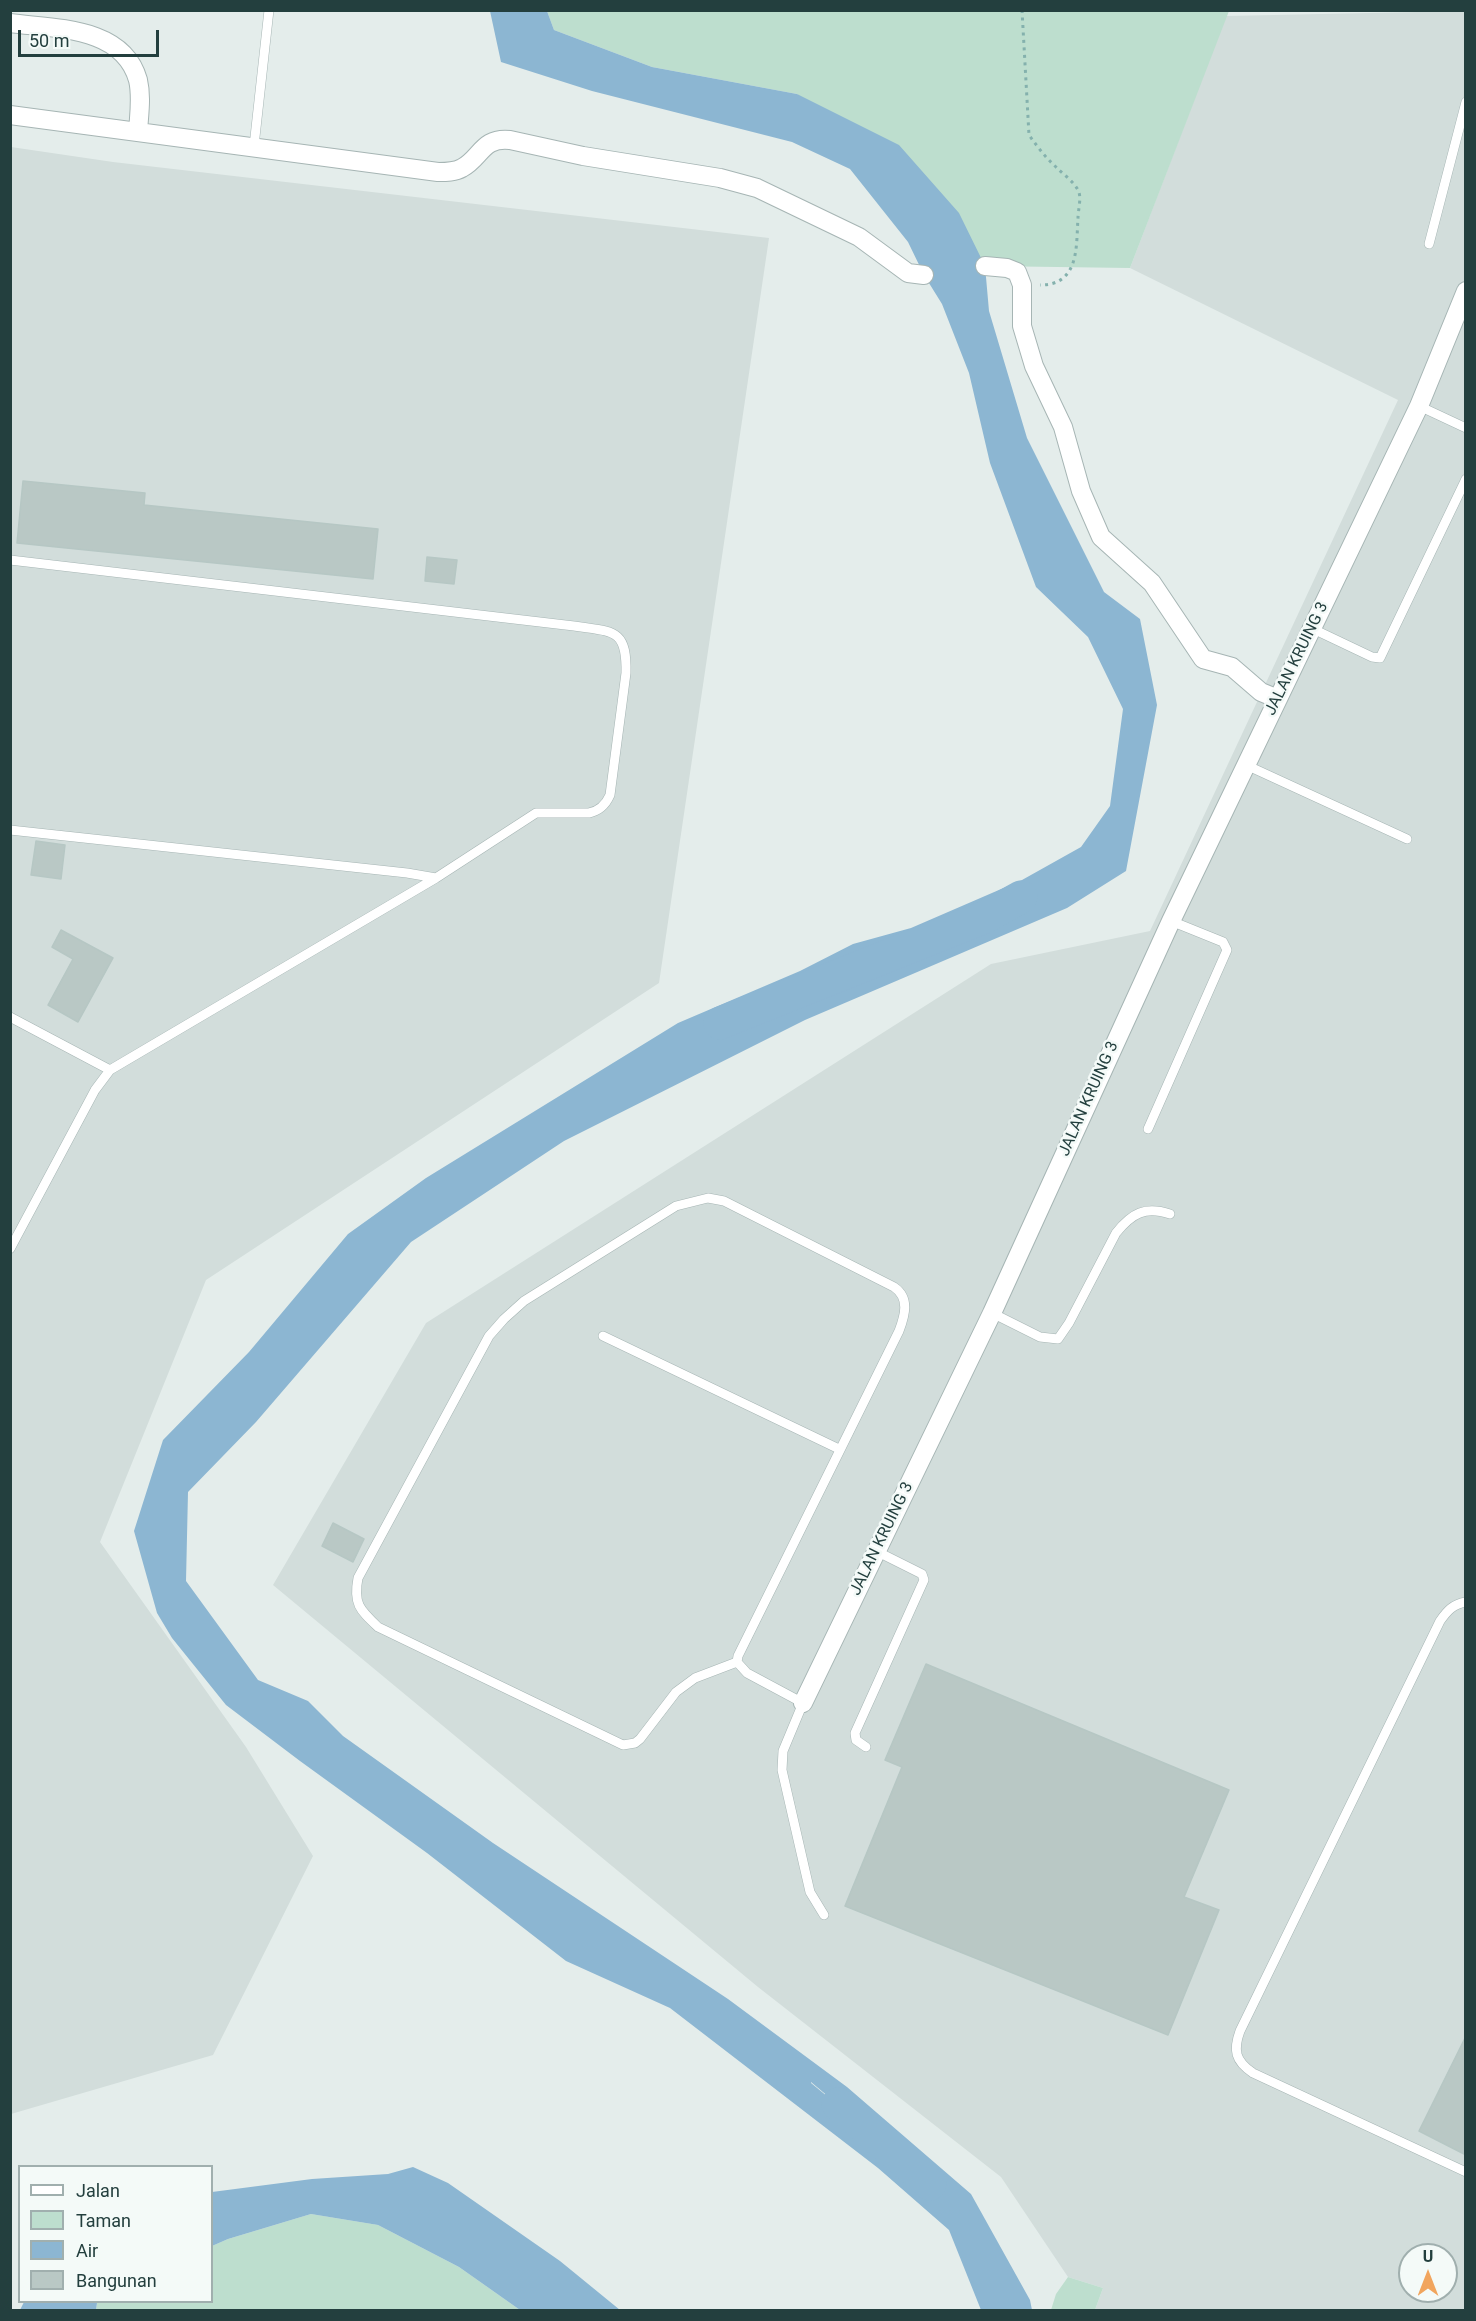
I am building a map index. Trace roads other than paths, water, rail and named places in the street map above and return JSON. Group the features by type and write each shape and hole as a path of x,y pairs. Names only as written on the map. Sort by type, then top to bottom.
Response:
{"street":[{"path":"10,23 81,33 117,46 131,65 138,81 140,101 138,132"},
{"path":"10,115 438,172 463,168 481,148 504,139 583,156 667,168 757,188 859,237 908,273 924,275"},
{"path":"985,266 1007,267 1017,273 1022,285 1022,326 1034,366 1063,427 1082,491 1101,537 1152,583 1203,659 1232,667 1261,692 1278,699"},
{"name":"JALAN KRUING 3","path":"802,1703 992,1313 1171,921 1419,406 1466,291"}],"lane":[{"path":"254,146 269,10"},
{"path":"1429,244 1466,102"},
{"path":"1419,406 1466,428"},
{"path":"1311,628 1372,657 1380,658 1466,479"},
{"path":"10,560 574,626 615,634 626,650 626,673 608,801 596,812 536,813 436,878 110,1070 95,1090 10,1249"},
{"path":"1246,765 1407,839"},
{"path":"10,831 436,878"},
{"path":"1148,1130 1227,950 1223,942 1171,921"},
{"path":"10,1017 110,1070"},
{"path":"708,1198 724,1202 894,1287 902,1294 905,1309 898,1331 740,1649 737,1662 695,1678 676,1692 640,1739 635,1743 623,1745 378,1627 358,1606 355,1594 358,1578 489,1336 504,1319 524,1301 676,1206 708,1198"},
{"path":"992,1313 1040,1337 1058,1339 1069,1323 1116,1233 1124,1223 1134,1215 1143,1212 1157,1210 1170,1214"},
{"path":"603,1336 839,1449"},
{"path":"866,1747 856,1740 855,1733 924,1580 922,1574 876,1551"},
{"path":"1466,1602 1457,1603 1450,1608 1440,1621 1240,2031 1235,2051 1238,2060 1253,2073 1466,2172"},
{"path":"737,1662 747,1673 802,1703"},
{"name":"JALAN KRUING 3","path":"802,1703 783,1750 782,1770 810,1892 824,1915"}],"water":[{"path":"490,11 547,11 554,30 652,67 797,94 899,145 959,213 985,266 989,311 1027,438 1104,592 1140,619 1157,705 1126,871 1067,908 805,1020 564,1141 411,1242 256,1422 188,1492 186,1581 258,1680 308,1701 343,1736 493,1843 728,1999 847,2087 971,2194 1030,2300 1032,2310 981,2310 949,2230 878,2168 670,2008 566,1961 427,1853 226,1705 172,1638 157,1613 134,1531 163,1440 249,1352 348,1234 426,1178 678,1023 800,971 853,944 911,928 1022,880 1081,847 1110,806 1123,709 1088,637 1036,587 990,463 969,373 942,304 924,275 908,242 850,169 792,142 592,91 501,62","holes":["811,2082 885,2144 811,2083"]},
{"path":"413,2167 448,2183 560,2261 620,2310 520,2310 459,2267 378,2225 311,2214 213,2246 213,2192 312,2179 388,2174"},
{"path":"24,2303 97,2303 96,2310 20,2310"}],"waterway":[{"path":"720,1023 985,917 1021,897"},
{"path":"838,2104 930,2184"}]}
